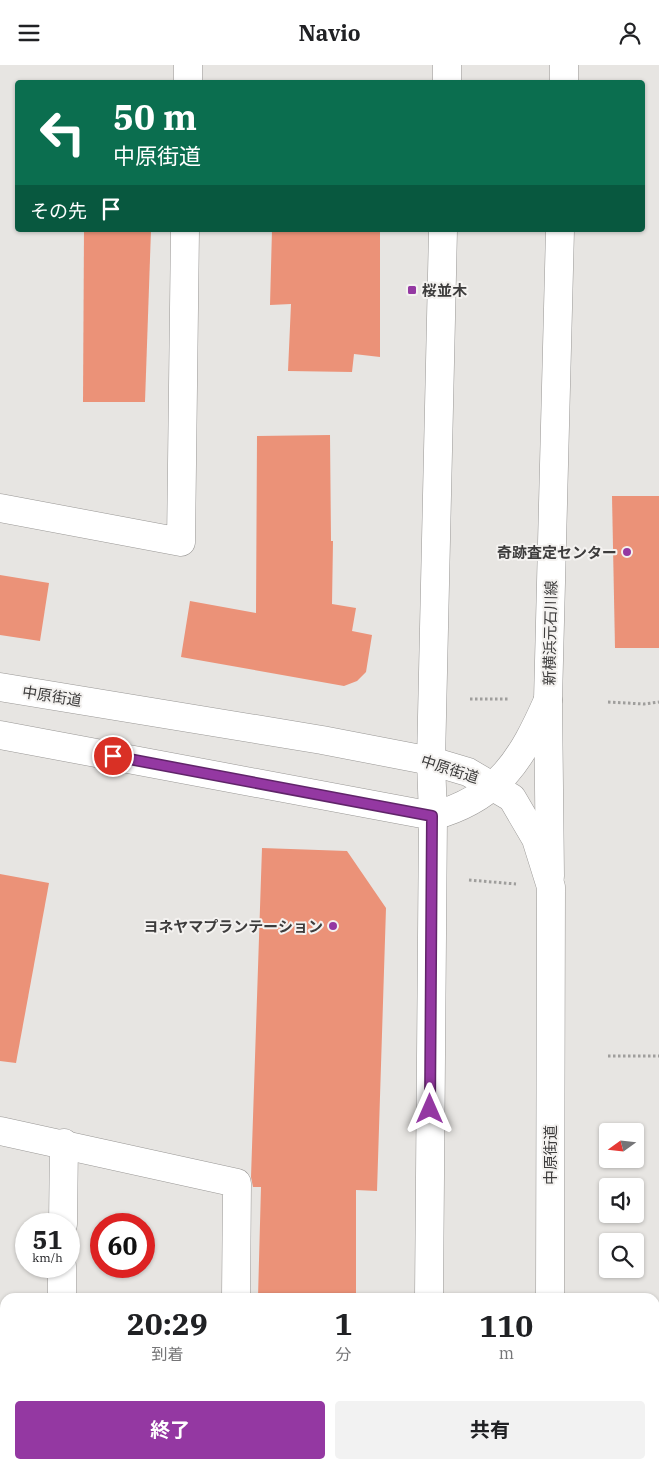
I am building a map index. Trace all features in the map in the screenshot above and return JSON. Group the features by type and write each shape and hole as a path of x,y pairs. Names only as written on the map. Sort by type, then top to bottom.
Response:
{"street":[{"path":"188,65 188,80"},
{"path":"447,65 447,80"},
{"path":"564,65 564,80"},
{"path":"0,508 181,542 185,232"},
{"path":"429,1293 431,761 444,232"},
{"name":"新横浜元石川線","path":"550,887 548,700 560,232"},
{"name":"中原街道","path":"0,687 322,740 431,761 468,772 493,785 512,798 536,839 550,887 550,1293"},
{"path":"0,735 432,816 456,810 472,802 514,765 532,737 548,700"},
{"path":"0,1131 64,1143 237,1183 236,1293"},
{"path":"63,1213 64,1143"},
{"path":"62,1278 62,1293"}],"path":[{"path":"470,699 516,699"},
{"path":"608,702 644,704 659,702"},
{"path":"469,880 517,884"},
{"path":"608,1056 659,1056"}],"building":[{"path":"84,232 151,232 145,402 83,402"},
{"path":"272,232 380,232 380,357 354,354 352,372 288,371 291,304 270,305"},
{"path":"330,435 331,541 333,541 332,604 356,608 352,631 372,635 366,672 357,681 344,686 181,657 190,601 256,613 257,436"},
{"path":"612,496 659,496 659,648 615,648"},
{"path":"0,575 49,583 40,641 0,635"},
{"path":"262,848 347,851 386,908 377,1191 356,1190 356,1293 258,1293 261,1187 253,1187 251,1177"},
{"path":"0,874 49,883 16,1063 0,1061"}],"place":[{"name":"桜並木","path":"412,290"},
{"name":"奇跡査定センター","path":"627,552"},
{"name":"ヨネヤマプランテーション","path":"333,926"}],"route":[{"path":"113,756 432,816 430,1109"}]}
